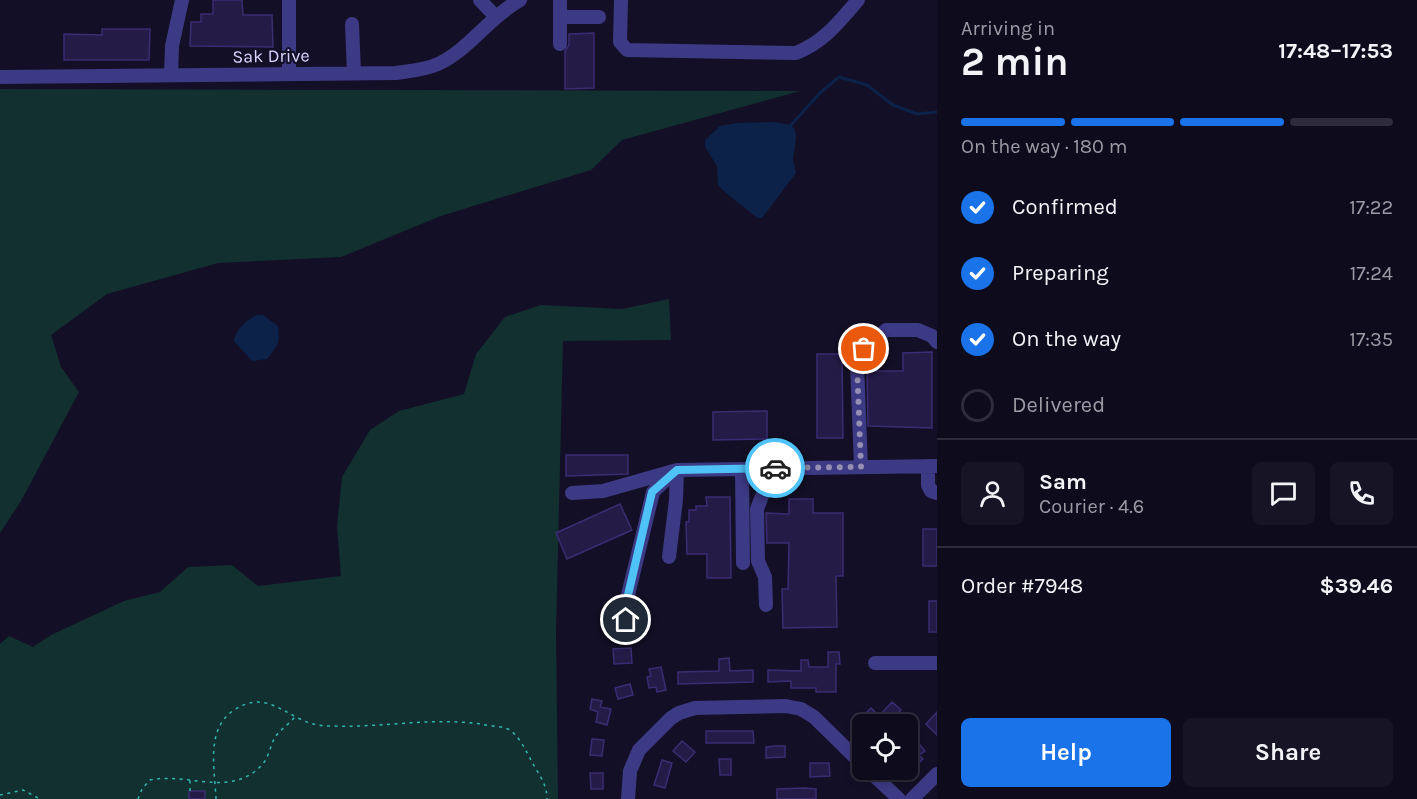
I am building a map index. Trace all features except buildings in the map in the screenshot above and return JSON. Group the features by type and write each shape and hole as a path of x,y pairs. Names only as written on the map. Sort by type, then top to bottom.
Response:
{"street":[{"path":"171,75 172,46 182,0"},
{"path":"289,74 290,0"},
{"path":"480,0 495,16"},
{"name":"Sak Drive","path":"0,77 396,73 417,70 438,64 460,49 495,16 520,0"},
{"path":"560,0 560,44"},
{"path":"621,0 620,42 627,50 796,53 813,46 858,0"},
{"path":"560,17 598,17"},
{"path":"352,24 354,73"},
{"path":"861,467 857,364 864,349 886,330 918,330 932,336 937,342"},
{"path":"572,493 603,491 677,470 932,466 928,485 931,491 937,493"},
{"path":"763,468 764,491 757,509 757,519 758,561 765,577 766,605"},
{"path":"742,469 743,563"},
{"path":"669,557 676,501 677,470"},
{"path":"626,620 628,595 652,492 677,470"},
{"path":"875,663 937,663"},
{"path":"628,799 630,771 639,750 672,718 695,708 786,706 801,709 814,717 852,754"},
{"path":"912,799 937,774"},
{"path":"879,780 899,799"}],"path":[{"path":"216,799 214,740 216,731 231,711 249,702 276,705 296,717 315,724 331,726 439,721 469,723 508,730 518,739 544,782 547,799"},
{"path":"138,799 142,789 150,780 163,777 216,783 238,780 261,765 277,735 296,717"},
{"path":"190,779 190,791"},
{"path":"0,795 23,790 40,799"}],"green space":[{"path":"0,89 800,91 622,140 591,170 441,216 341,257 218,263 107,294 51,335 61,367 79,392 21,501 0,533"},
{"path":"669,299 671,340 563,341 556,632 558,799 0,799 0,644 9,636 33,647 51,635 124,601 160,592 188,567 232,565 258,586 341,576 337,526 342,477 370,430 399,411 464,394 476,354 505,317 541,305 622,309"}],"water":[{"path":"774,122 791,125 795,130 793,160 796,173 762,218 757,218 718,185 717,166 705,147 705,140 720,126"},
{"path":"257,315 263,315 278,326 279,337 276,347 267,359 252,361 234,341 242,325"}],"waterway":[{"path":"791,125 820,93 839,77 867,85 893,105 917,114 937,112"}],"way so far":[{"path":"775,468 861,467 857,364 864,349"}],"route":[{"path":"626,620 628,595 652,492 677,470 775,468"}]}
